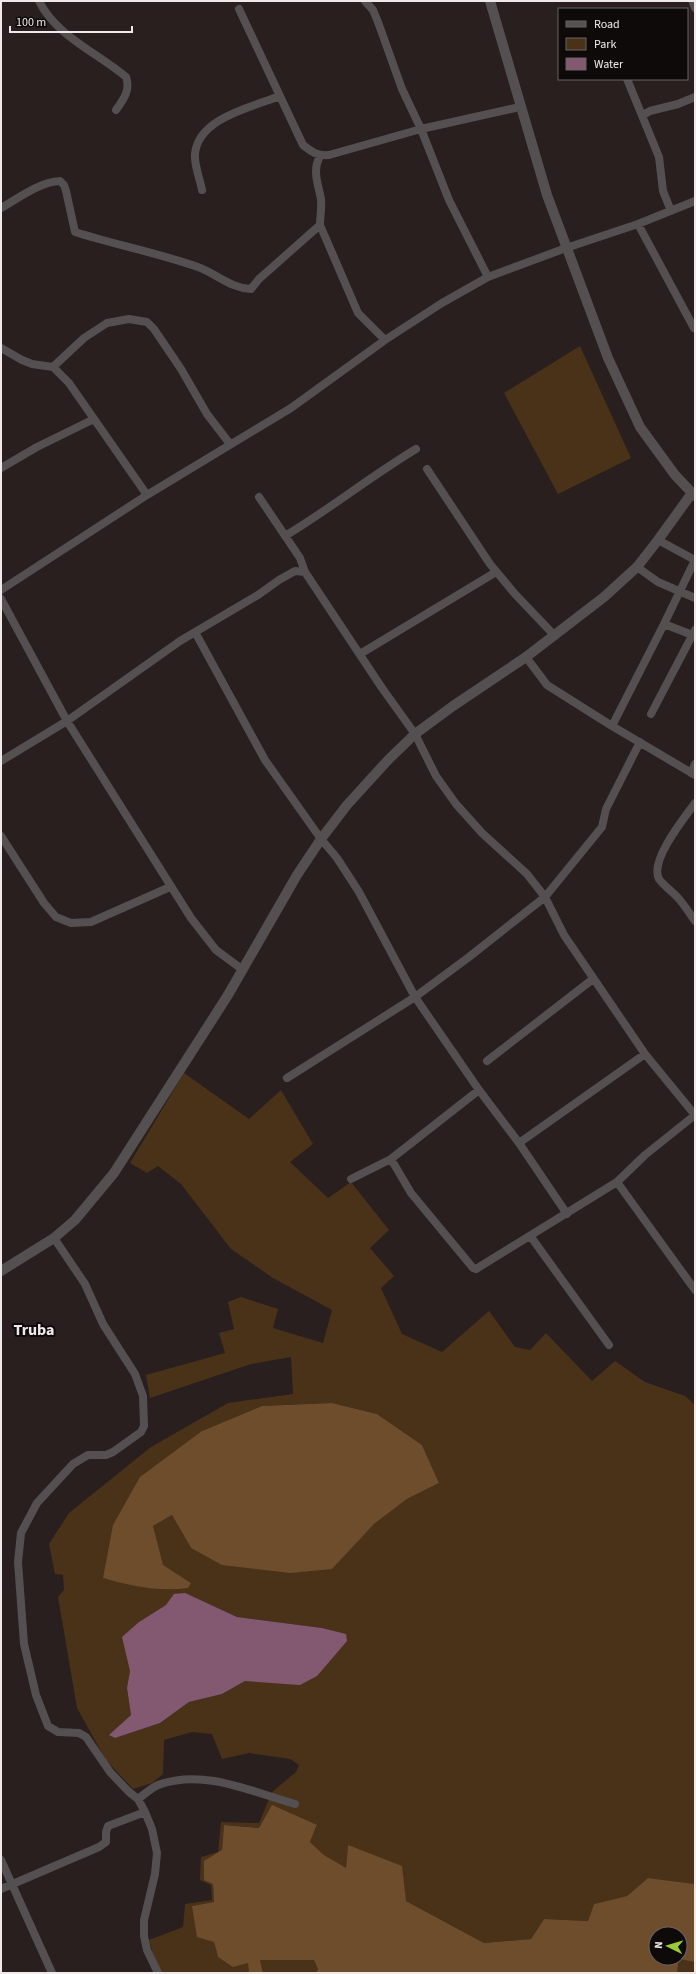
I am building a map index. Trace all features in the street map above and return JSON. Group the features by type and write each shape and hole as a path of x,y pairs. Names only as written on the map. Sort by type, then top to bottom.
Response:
{"street":[{"path":"39,1 43,10 56,25 126,77 129,84 126,95 116,110"},
{"path":"365,1 372,10 378,22 402,89 421,128 449,200 488,277"},
{"path":"1,1271 54,1238 79,1215 114,1173 243,970 276,910 321,840 347,805 415,734 555,636 604,597 636,567 693,494 665,463 640,427 608,358 547,194 520,107 490,1"},
{"path":"239,9 303,145 313,153 320,156 343,152 421,128 520,107"},
{"path":"627,80 659,157 664,191 671,211"},
{"path":"202,190 194,155 197,143 204,131 215,121 280,96"},
{"path":"643,115 650,111 678,104 695,97"},
{"path":"320,156 316,163 316,181 321,200 320,225 358,313 385,340"},
{"path":"1,208 36,189 60,181 66,191 75,232 200,268 222,281 243,289 251,289 259,279 320,225"},
{"path":"1,590 147,495 291,408 385,340 442,303 488,277 566,248 638,224 695,201"},
{"path":"638,224 694,328"},
{"path":"53,367 84,338 102,324 120,319 146,322 154,329 181,369 207,414 230,444"},
{"path":"1,348 32,364 53,367 69,383 147,495"},
{"path":"1,468 37,447 94,419"},
{"path":"285,536 320,515 385,467 416,449"},
{"path":"427,469 496,572 555,636"},
{"path":"259,497 300,558 305,572 415,734 436,776 456,804 482,833 527,874 545,897 564,936 593,979 645,1054 695,1115 645,1155 617,1182 531,1237 476,1269 473,1268 411,1193 391,1160"},
{"path":"612,726 695,560 658,540"},
{"path":"636,567 658,582 695,598"},
{"path":"1,761 67,721 195,632 258,595 291,572 298,570 305,572"},
{"path":"360,654 496,572"},
{"path":"1,599 67,721 170,887 191,918 216,950 243,970"},
{"path":"651,714 694,634 664,624"},
{"path":"195,632 265,760 321,840 337,858 359,892 415,997 479,1090 520,1143 567,1214"},
{"path":"526,657 547,685 693,774 695,764"},
{"path":"287,1078 415,997 469,957 545,897 602,827 606,809 640,742"},
{"path":"695,803 670,839 659,863 657,872 659,879 678,898 695,921"},
{"path":"1,836 44,903 56,917 71,923 91,922 170,887"},
{"path":"487,1061 593,979"},
{"path":"520,1143 645,1054"},
{"path":"351,1179 391,1160 479,1090"},
{"path":"617,1182 695,1290"},
{"path":"531,1237 609,1345"},
{"path":"54,1238 85,1284 99,1318 135,1374 143,1396 144,1426 141,1432 113,1452 106,1455 88,1455 73,1464 51,1486 37,1503 28,1518 21,1533 18,1562 24,1644 36,1695 48,1726 58,1732 79,1733 86,1737 110,1772 129,1792 138,1799 152,1829 157,1853 155,1874 144,1920 144,1936 147,1950 158,1973"},
{"path":"138,1799 159,1784 189,1778 224,1783 295,1804"},
{"path":"1,1889 99,1847 106,1842 106,1832 108,1826 145,1812"},
{"path":"1,1860 52,1973"}],"green space":[{"path":"580,346 631,458 558,494 504,393"},
{"path":"184,1073 249,1119 281,1090 313,1144 290,1162 328,1198 351,1182 389,1230 370,1248 394,1276 381,1288 402,1334 442,1352 489,1311 515,1347 530,1350 546,1333 592,1381 615,1361 645,1382 685,1396 695,1405 695,1884 648,1878 627,1896 594,1904 588,1921 544,1919 531,1939 484,1943 406,1901 348,1846 346,1869 324,1855 310,1842 317,1826 260,1828 224,1825 222,1850 213,1884 214,1902 192,1906 214,1942 218,1957 248,1963 249,1973 162,1973 154,1957 149,1940 183,1927 185,1904 212,1900 211,1885 200,1880 201,1857 218,1852 221,1822 259,1823 272,1792 296,1772 299,1765 290,1759 249,1753 222,1759 212,1734 192,1732 164,1740 163,1774 152,1783 133,1789 106,1760 77,1708 58,1597 64,1590 63,1575 55,1574 49,1544 69,1513 151,1447 228,1403 293,1394 291,1357 251,1364 150,1398 146,1375 225,1353 219,1333 234,1329 228,1302 241,1297 278,1309 273,1328 323,1343 332,1310 273,1278 231,1249 181,1184 158,1166 147,1173 130,1163","holes":["332,1403 377,1414 422,1445 439,1483 407,1499 374,1524 331,1569 191,1548 172,1515 153,1526 162,1565 191,1583 103,1578 202,1431 262,1406","166,1605 215,1607 237,1617 322,1628 345,1634 264,1681 245,1681 222,1694 189,1702 160,1723 115,1738 110,1735 131,1715 127,1688 139,1622"]},
{"path":"260,1960 315,1960 318,1969 316,1973 263,1973"},
{"path":"688,1961 695,1962 695,1973 677,1973 678,1966 688,1966"}],"shaded area":[{"path":"332,1403 377,1414 422,1445 439,1483 407,1499 374,1524 332,1569 290,1573 222,1565 191,1548 172,1515 153,1526 163,1565 191,1583 188,1588 145,1588 103,1578 113,1525 140,1477 202,1431 262,1406"},
{"path":"272,1805 317,1825 310,1842 324,1855 346,1868 348,1845 402,1866 406,1901 484,1943 531,1939 544,1919 588,1921 594,1904 627,1896 648,1878 695,1884 695,1962 688,1961 688,1926 648,1926 648,1966 678,1966 677,1973 316,1973 318,1969 314,1960 260,1960 263,1973 249,1973 248,1963 233,1967 218,1957 214,1942 197,1937 192,1906 214,1902 213,1884 204,1880 204,1861 222,1850 224,1825 259,1828"}],"water":[{"path":"185,1593 237,1617 322,1628 346,1634 347,1641 317,1676 300,1685 245,1681 222,1694 189,1702 160,1723 115,1738 109,1735 131,1715 127,1688 130,1671 122,1637 139,1622 166,1605 174,1594"}],"district":[{"name":"Truba","path":"34,1330"}]}
